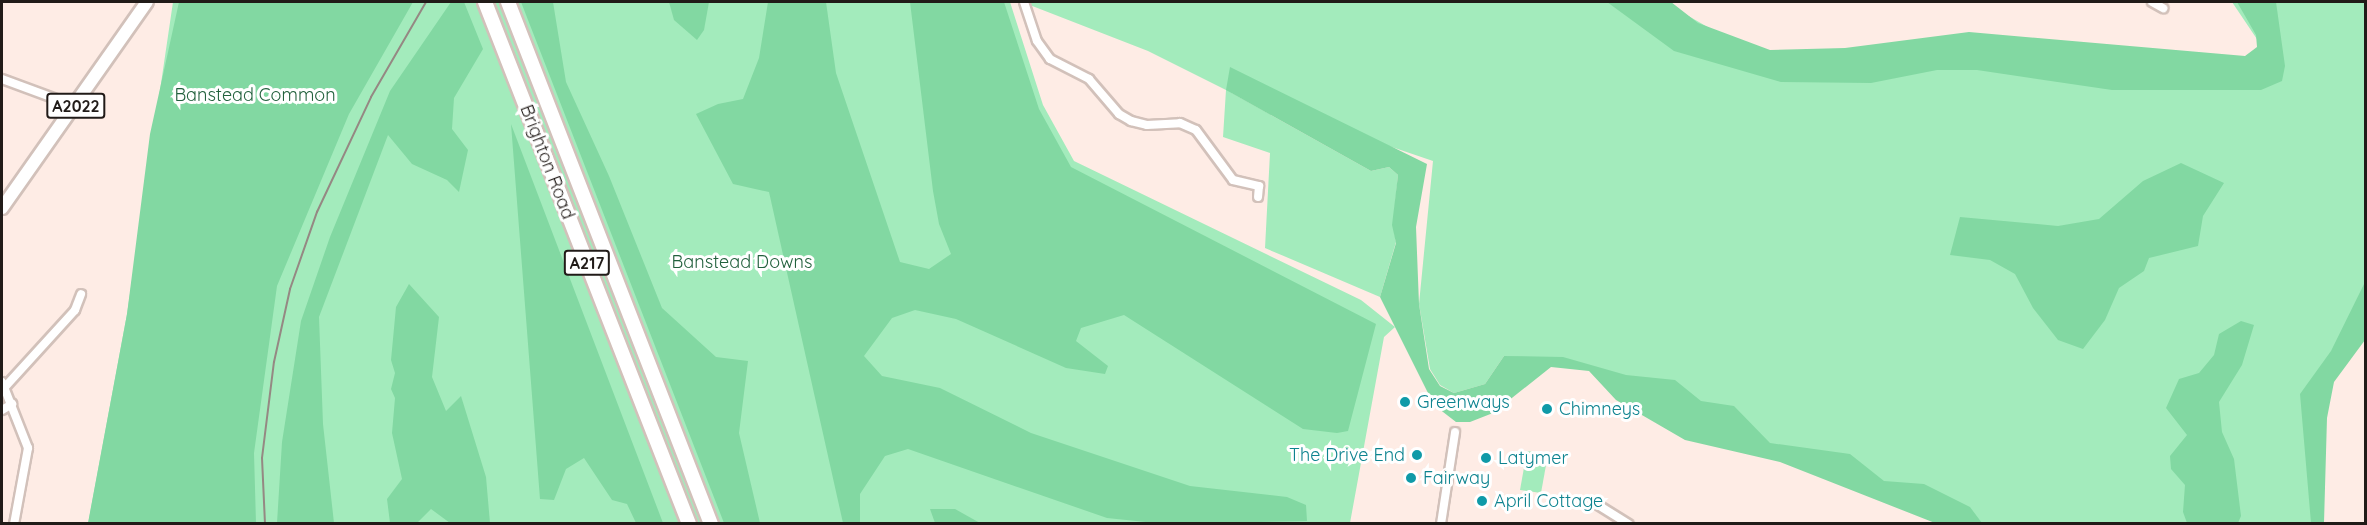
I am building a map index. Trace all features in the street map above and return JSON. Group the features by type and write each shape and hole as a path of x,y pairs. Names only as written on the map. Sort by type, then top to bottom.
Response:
{"highway":[{"name":"Brighton Road","path":"485,2 689,524"},
{"name":"Brighton Road","path":"508,2 711,524"}],"main road":[{"name":"A2022","path":"2,208 147,2"}],"street":[{"path":"1024,2 1038,41 1050,58 1089,79 1119,114 1131,121 1180,123 1196,130 1233,180 1259,186 1258,197"},
{"path":"2152,2 2163,8"},
{"path":"2,79 75,106"},
{"path":"14,524 28,448 3,385 75,310 81,294"},
{"path":"2,410 12,404"},
{"path":"1441,524 1455,432"},
{"path":"1598,505 1628,524"}],"green space":[{"name":"Banstead Downs","path":"173,2 1010,2 1043,105 1074,161 1361,300 1395,327 1384,337 1350,523 88,524 127,314"},
{"name":"Banstead Common","path":"179,2 413,2 349,114 277,286 254,453 256,523 88,523 127,314 150,134"},
{"path":"451,2 464,2 483,49 454,98 452,129 468,150 459,192 447,180 412,164 388,135 319,317 323,424 334,523 277,523 282,442 301,321 330,237 390,91"},
{"path":"521,2 553,2 566,82 609,176 662,308 716,357 748,361 739,433 760,523 724,523"},
{"path":"669,2 709,2 704,30 697,40 674,20"},
{"path":"768,2 826,2 836,73 900,262 929,269 951,254 939,224 933,191 910,2 1004,2 1039,109 1071,167 1376,324 1348,431 1337,433 1303,429 1124,315 1081,328 1076,341 1108,366 1105,374 1066,368 956,319 915,310 892,318 864,356 882,376 940,388 1031,433 1190,486 1287,497 1306,505 1307,521 1165,524 1107,518 908,449 885,456 860,494 860,523 843,523 769,192 733,184 696,114 718,104 743,99 759,58"},
{"path":"1022,2 1664,2 1746,49 1813,62 2271,60 2232,2 2365,2 2365,314 2320,384 2320,523 1967,523 1709,438 1597,368 1504,356 1485,384 1454,393 1440,385 1430,369 1419,304 1433,161 1230,92 1371,171 1389,167 1398,175 1393,225 1396,242 1380,297 1265,248 1270,153 1223,137 1226,90 1148,51"},
{"path":"1607,2 1671,2 1698,23 1770,50 1845,48 1969,32 2245,56 2257,47 2256,35 2237,2 2276,2 2285,66 2282,81 2261,90 2112,90 1977,70 1937,70 1871,83 1781,82 1674,51"},
{"path":"1230,67 1427,164 1416,227 1419,304 1429,369 1440,386 1454,393 1485,384 1504,356 1563,357 1626,375 1675,380 1701,401 1734,406 1770,443 1850,454 1884,481 1924,484 1970,507 1982,523 1935,523 1780,462 1685,440 1616,400 1589,371 1551,367 1493,413 1470,422 1456,422 1434,405 1380,297 1396,243 1392,225 1398,175 1389,167 1371,171 1226,90"},
{"path":"511,124 663,523 636,523 627,504 612,500 584,458 566,469 554,500 540,499"},
{"path":"2181,163 2224,183 2203,216 2198,246 2149,258 2144,271 2119,288 2105,320 2083,349 2058,340 2033,308 2015,274 1990,260 1950,255 1960,217 2058,226 2099,219 2143,181"},
{"path":"2365,282 2365,340 2334,382 2327,418 2324,523 2311,523 2300,394 2331,351"},
{"path":"409,284 439,317 432,377 446,411 461,396 486,477 490,523 450,523 431,509 417,523 390,523 387,499 402,479 392,433 395,398 391,389 395,373 391,360 396,307"},
{"path":"2241,321 2254,325 2242,365 2219,402 2222,432 2234,459 2241,516 2238,523 2187,523 2183,512 2185,485 2171,469 2170,456 2187,435 2166,408 2179,379 2199,373 2214,355 2219,334"},
{"path":"1527,451 1548,454 1541,493 1520,490"},
{"path":"930,509 955,509 980,523 935,523"}],"railway":[{"path":"265,524 262,458 274,362 290,289 317,212 371,97 426,2"}],"place":[{"name":"Greenways","path":"1405,402"},
{"name":"Chimneys","path":"1547,409"},
{"name":"The Drive End","path":"1417,455"},
{"name":"Latymer","path":"1486,458"},
{"name":"Fairway","path":"1411,478"},
{"name":"April Cottage","path":"1482,501"}]}
